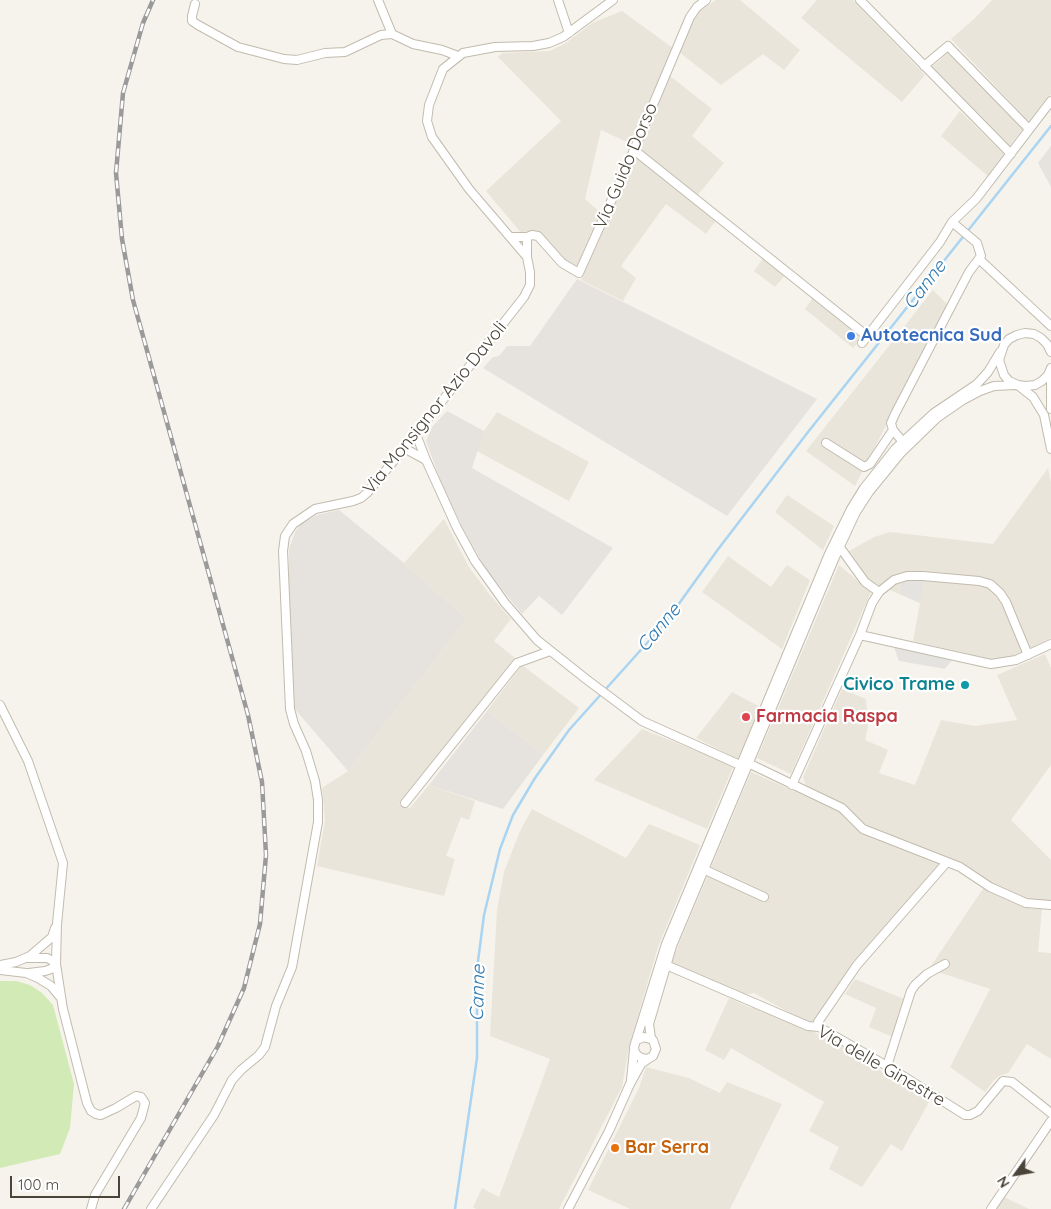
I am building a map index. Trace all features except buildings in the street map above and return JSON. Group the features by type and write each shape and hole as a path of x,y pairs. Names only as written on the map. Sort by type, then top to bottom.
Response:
{"street":[{"path":"378,0 392,34"},
{"path":"558,0 569,33"},
{"path":"527,257 469,189 432,137 427,121 429,105 443,69 463,53 496,47 549,44 563,38 612,0"},
{"name":"Via Guido Dorso","path":"527,237 532,235 538,236 562,263 579,274 690,17 697,7 706,0"},
{"path":"860,0 1011,154"},
{"path":"195,4 192,21 198,25 238,47 284,59 297,60 325,52 346,52 382,35 392,34 413,44 442,50 458,56"},
{"path":"924,66 948,46 1029,129"},
{"path":"634,150 865,339 940,242 952,222 976,199 1051,101"},
{"path":"826,443 864,467 870,464 892,430 895,414 969,272 980,256 977,243 952,222"},
{"path":"511,238 527,237"},
{"name":"Via Monsignor Azio Davoli","path":"151,1209 214,1115 232,1080 260,1055 265,1047 276,1006 292,968 318,822 318,800 315,781 306,751 294,724 290,709 283,551 285,536 293,524 315,509 360,498 367,493 416,434 524,297 531,278 527,257 527,237"},
{"path":"979,259 1051,326"},
{"path":"568,1209 609,1131 641,1064 653,1056 656,1049 651,1038 649,1024 672,946 744,764 840,531 864,488 903,442 934,413 977,384 988,372 1010,338 1017,334 1034,334 1047,344 1051,352"},
{"path":"1041,338 1051,336"},
{"path":"1000,352 1000,368 1009,381 1033,397 1044,415 1051,449"},
{"path":"630,1084 634,1044 637,1040 666,944 839,546 856,512 889,466 917,436 938,418 963,400 994,386 1035,385 1048,375 1051,368"},
{"path":"1051,372 1051,409"},
{"path":"892,430 903,442"},
{"path":"416,434 457,528 479,567 505,603 550,652 623,708 642,721 674,737 792,784 842,808 863,828 960,868 990,887 1026,903 1051,905"},
{"path":"404,448 426,460"},
{"path":"839,546 865,582 879,592"},
{"path":"792,784 860,635 872,603 879,592 894,580 907,576 925,576 979,581 990,584 1006,602 1028,655"},
{"path":"860,635 991,664 1016,660 1051,644"},
{"path":"405,803 517,663 550,652"},
{"path":"0,705 28,761 63,863 57,924 56,964 61,998 91,1111 101,1115 136,1096 141,1097 145,1103 141,1118 95,1195 91,1209"},
{"path":"819,1027 818,1022 857,965 947,862"},
{"path":"703,869 764,897"},
{"path":"0,965 24,958 41,948 52,937 57,924"},
{"path":"24,958 47,958 56,964"},
{"path":"26,974 45,972 56,964"},
{"path":"887,1066 911,991 921,979 945,964"},
{"name":"Via delle Ginestre","path":"666,965 808,1026 819,1027 887,1066 965,1115 978,1111 1003,1081 1012,1082 1051,1113"},
{"path":"0,970 38,978 51,986 61,998"},
{"path":"637,1040 644,1037 651,1038"},
{"path":"634,1050 640,1058 648,1059"},
{"path":"991,1209 1051,1121"}],"shaded area":[{"path":"716,0 740,0 800,50 784,70 763,54 721,85 679,52 698,12"},
{"path":"817,0 853,0 925,75 902,102 801,18"},
{"path":"992,0 1051,0 1051,94 1029,122 951,39"},
{"path":"622,11 673,48 631,144 601,130 585,199 602,214 578,269 563,260 546,238 535,231 526,231 522,234 486,191 561,121 498,57 502,53 550,51 566,43 592,23"},
{"path":"948,53 1023,129 1009,147 931,68"},
{"path":"670,76 712,109 692,136 724,163 697,196 639,148"},
{"path":"960,111 1005,155 989,177 941,136"},
{"path":"1051,146 1051,187 1038,163"},
{"path":"636,156 717,219 706,234 666,204 621,266 636,278 623,301 581,280"},
{"path":"764,257 786,274 775,287 754,271"},
{"path":"577,279 817,399 727,516 483,368 493,357 499,356 507,346 530,346"},
{"path":"933,290 948,305 855,486 806,451"},
{"path":"814,296 863,336 853,348 805,309"},
{"path":"447,411 484,431 472,468 613,548 562,615 539,596 522,614 487,571 462,526 441,482 426,441 432,427"},
{"path":"497,412 589,462 569,501 477,451 484,431"},
{"path":"1048,468 1051,483 1051,638 1002,660 913,641 920,603 869,581 849,551 874,537 890,532 993,544"},
{"path":"787,495 834,526 823,550 775,512"},
{"path":"339,510 404,563 467,619 348,771 294,708 289,590 289,549 296,530 301,524 317,515"},
{"path":"444,519 469,567 511,619 494,641 515,658 399,804 410,808 429,785 475,801 469,820 461,817 446,856 455,859 444,896 317,866 325,820 322,788 348,771 467,619 404,563"},
{"path":"728,556 771,587 787,565 810,580 782,649 702,592"},
{"path":"839,565 871,592 791,774 757,758"},
{"path":"925,576 920,603 900,594 903,577"},
{"path":"892,642 955,656 945,669 899,661"},
{"path":"1045,654 1051,668 1051,765 1011,820 1051,860 1051,902 1028,901 990,884 975,871 858,822 846,806 806,787 803,777 842,689 866,699 868,727 865,740 888,750 879,773 915,785 941,720 975,726 1017,720 997,675"},
{"path":"522,665 579,708 543,755 487,711"},
{"path":"732,692 760,707 738,759 696,738"},
{"path":"487,711 543,755 503,809 429,785"},
{"path":"642,729 733,767 707,829 594,780"},
{"path":"751,772 840,811 849,822 864,834 942,863 854,963 813,1024 754,993 744,995 671,963"},
{"path":"532,809 626,858 649,824 700,845 658,947 629,1047 622,1087 559,1209 476,1209 473,1207 482,1188 499,1197 550,1059 490,1036 497,910 504,872 520,831"},
{"path":"984,887 1031,909 1042,909 1038,952 1051,953 1051,1059 1027,1044 1008,1073 994,1080 985,1092 950,1067 990,989 929,969"},
{"path":"855,979 904,999 893,1037 869,1027 876,1008 845,994"},
{"path":"729,998 751,1008 754,1002 850,1050 929,1102 902,1151 891,1144 862,1187 829,1169 839,1147 809,1131 824,1102 731,1048 724,1060 705,1050"},
{"path":"646,1067 689,1078 720,1093 727,1082 782,1104 730,1209 630,1209 588,1190 639,1088"},
{"path":"1004,1197 1029,1209 996,1209"}],"green space":[{"path":"0,981 16,981 30,985 42,993 53,1005 74,1084 70,1128 60,1154 0,1168"}],"waterway":[{"name":"Canne","path":"455,1209 477,1058 477,969 484,915 500,849 513,815 535,778 569,730 665,623 719,548 808,432 1051,126"}],"railway":[{"path":"124,1209 218,1046 244,988 260,924 266,855 262,782 248,715 133,300 122,239 116,173 123,93 143,23 153,0"}],"place":[{"name":"Autotecnica Sud","path":"851,336"},
{"name":"Civico Trame","path":"965,685"},
{"name":"Farmacia Raspa","path":"746,717"},
{"name":"Bar Serra","path":"615,1148"}]}
